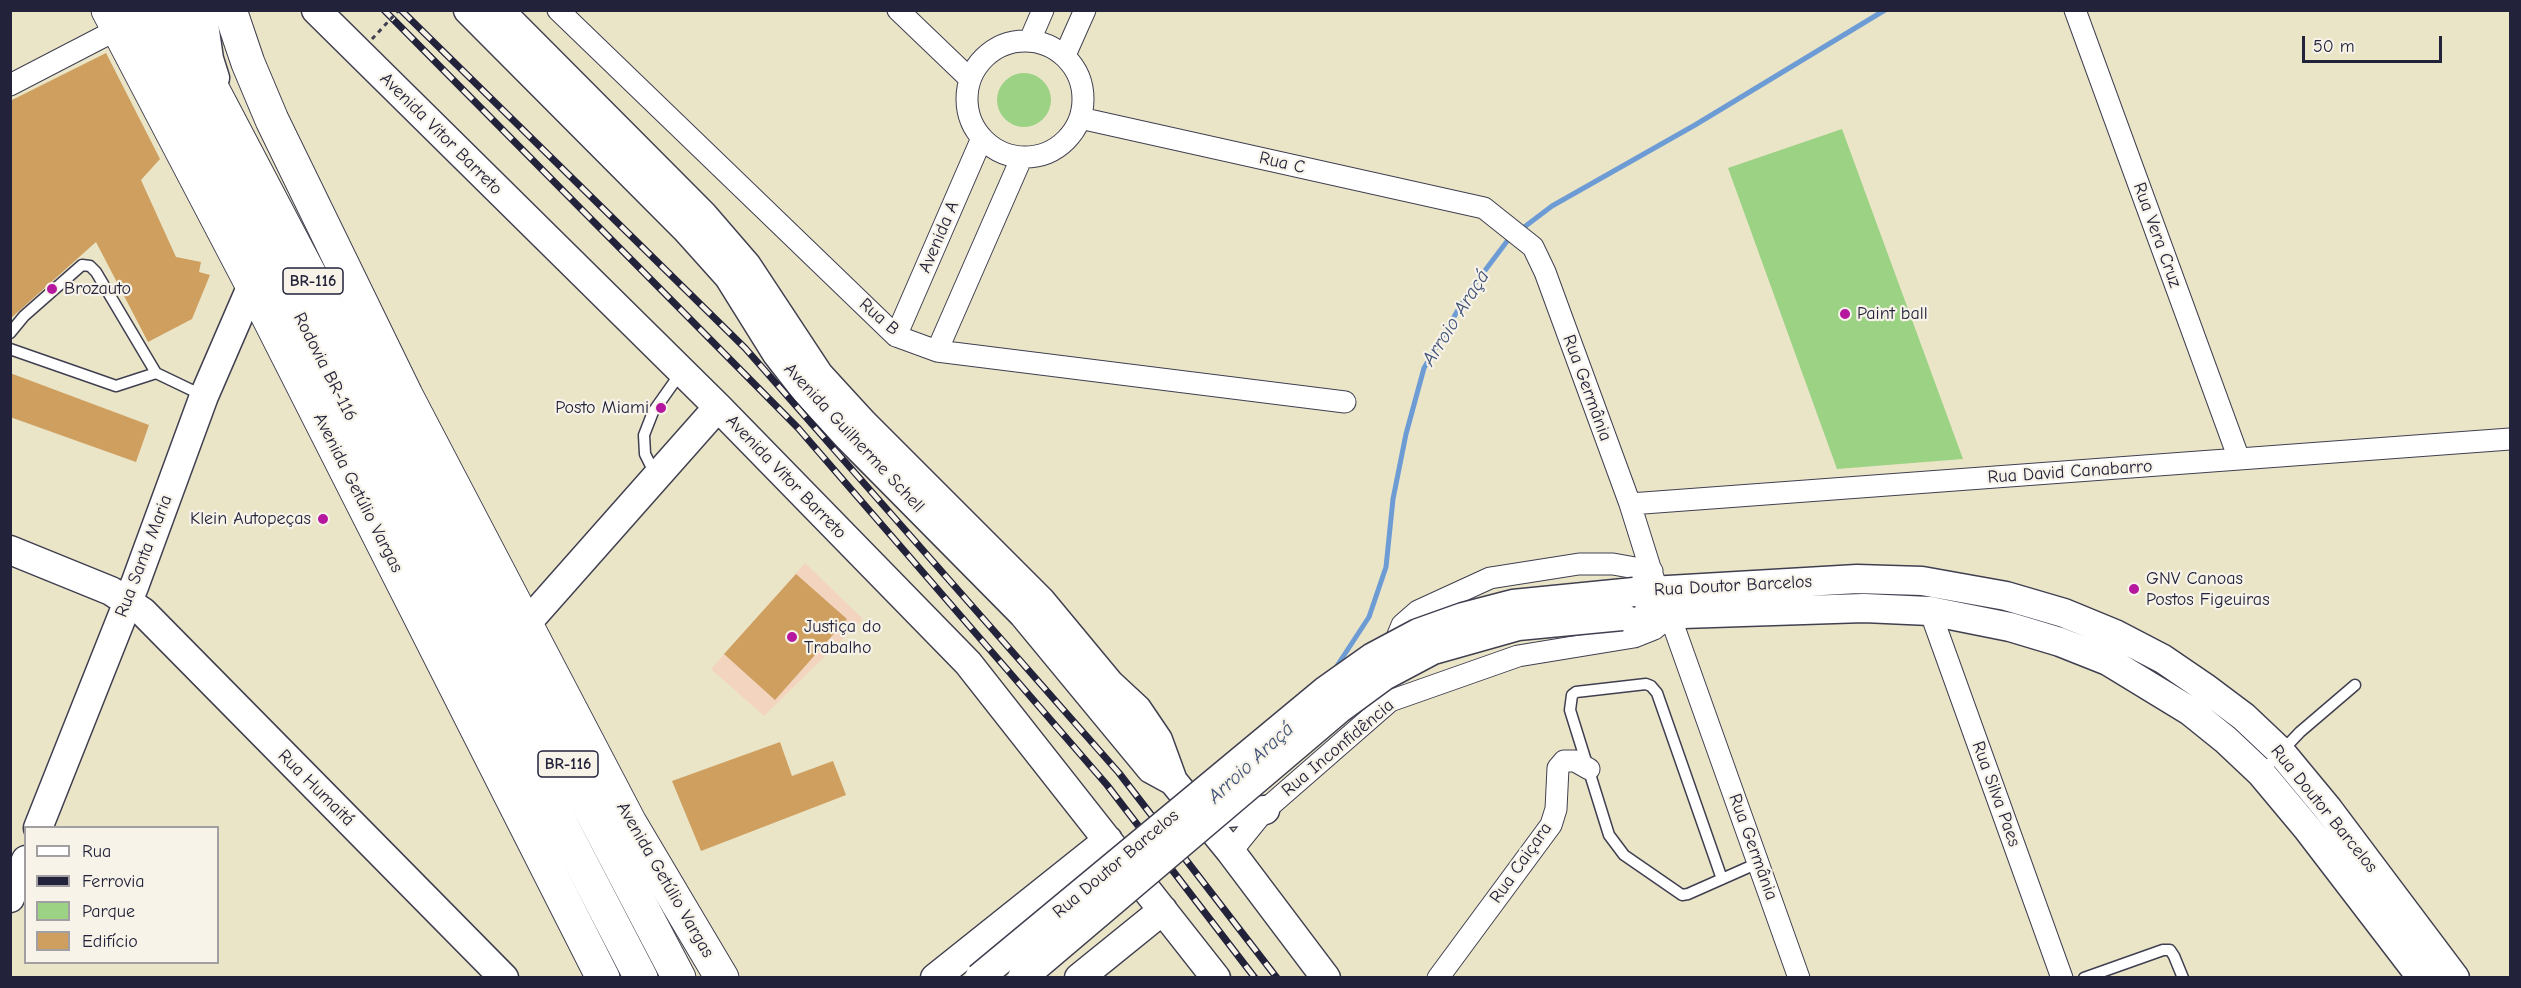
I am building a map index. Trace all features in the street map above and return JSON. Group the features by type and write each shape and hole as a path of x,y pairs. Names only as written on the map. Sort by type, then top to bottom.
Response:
{"main road":[{"name":"Rodovia BR-116","path":"171,10 679,978"},
{"path":"202,10 209,59 230,126"},
{"name":"Avenida Getúlio Vargas","path":"230,10 260,93 359,303 630,823 722,978"},
{"name":"Avenida Vitor Barreto","path":"316,10 718,407 968,663 1216,978"},
{"name":"Avenida Guilherme Schell","path":"468,10 686,228 729,277 777,354 804,390 849,438 1102,691 1137,709 1162,748 1173,781 1231,852 1326,978"},
{"name":"Avenida Guilherme Schell","path":"499,10 703,215 747,266 819,375 863,423 1041,601 1102,691"},
{"name":"Rodovia BR-116","path":"123,17 425,563 641,978"},
{"name":"Avenida Getúlio Vargas","path":"123,17 252,285 603,978"},
{"name":"Rua Santa Maria","path":"39,826 204,396 252,285"},
{"path":"526,624 655,475 718,407"},
{"name":"Rua Humaitá","path":"10,550 111,591 127,600 158,628 504,978"},
{"name":"Rua Doutor Barcelos","path":"979,978 1325,691 1372,657 1418,633 1463,617 1513,604 1641,592 1857,579 1922,581 2006,596 2064,613 2115,634 2163,659 2244,717 2302,775 2455,978"},
{"name":"Rua Doutor Barcelos","path":"1641,592 1670,616 1864,608 1930,611 2010,627 2060,642 2108,661 2190,711 2226,740 2260,773 2307,828 2422,978"},
{"name":"Rua Doutor Barcelos","path":"1022,978 1339,709 1384,676 1433,650 1506,629 1561,620 1641,592"},
{"path":"1202,815 1265,810"},
{"path":"935,978 1108,840"},
{"path":"10,898 24,865"},
{"path":"1079,978 1163,910"}],"street":[{"name":"Rua B","path":"558,10 896,336 937,351 1345,402"},
{"path":"898,10 970,79"},
{"path":"1030,40 1043,10"},
{"path":"1065,56 1085,10"},
{"name":"Rua Vera Cruz","path":"2075,10 2239,459"},
{"path":"10,85 123,17"},
{"path":"1030,40 1049,45 1065,56 1076,69 1082,84 1084,101 1073,133 1047,153 1021,159 997,150 982,138 967,110 966,94 970,79 979,62 993,49 1011,42 1030,40"},
{"name":"Rua C","path":"1080,118 1489,213"},
{"name":"Avenida A","path":"896,336 982,138"},
{"path":"937,351 1021,159"},
{"name":"Rua Germânia","path":"1489,213 1533,247 1545,272 1630,504 1641,592"},
{"name":"Rua David Canabarro","path":"1630,504 2511,439"},
{"path":"1390,701 1388,682 1391,651 1402,625 1418,611 1454,593 1490,578 1579,564 1613,564 1641,592"},
{"name":"Rua Silva Paes","path":"1930,611 2062,978"},
{"name":"Rua Germânia","path":"1670,616 1799,978"},
{"name":"Rua Inconfidência","path":"1231,852 1265,810 1390,701 1518,656 1634,637 1654,628 1670,616"},
{"name":"Rua Caiçara","path":"1438,978 1551,825 1557,799 1558,768 1564,761 1575,761 1589,769"}],"lane":[{"path":"10,333 24,316 82,265 90,266 96,272 156,372 204,396"},
{"path":"10,349 116,386 156,372"},
{"path":"655,475 645,454 644,435 653,412 682,371"},
{"path":"1722,879 1657,693 1646,684 1576,692 1572,695 1570,710 1609,835 1624,855 1682,895 1722,879 1758,863"},
{"path":"2260,773 2280,751 2355,685"},
{"path":"2084,978 2163,950 2170,950 2183,978"}],"path":[{"path":"372,39 399,10"}],"shaded area":[{"name":"Justiça do Trabalho","path":"805,563 863,619 764,716 711,669"}],"green space":[{"path":"1019,73 1029,73 1039,77 1047,85 1051,100 1047,115 1039,123 1029,127 1019,127 1009,123 1001,115 997,105 997,95 1001,85 1009,77"},
{"name":"Paint ball","path":"1842,129 1963,459 1837,469 1728,168"}],"building":[{"path":"106,53 160,159 141,180 176,257 201,262 199,272 210,275 192,319 148,342 96,242 10,319 10,101"},
{"path":"10,373 149,425 136,462 10,417"},
{"name":"Justiça do Trabalho","path":"796,574 847,619 775,700 724,654"},
{"path":"780,742 792,776 833,761 846,795 701,851 672,781"}],"waterway":[{"name":"Arroio Araçá","path":"1519,231 1552,206 1695,125 1885,10"},
{"name":"Arroio Araçá","path":"1335,669 1369,617 1386,567 1393,499 1406,434 1424,368 1468,293 1511,236"}],"railway":[{"path":"384,10 798,428 1107,785 1255,978"},
{"path":"401,10 745,348 1119,773 1277,978"}],"place":[{"name":"Brozauto","path":"52,289"},
{"name":"Paint ball","path":"1845,314"},
{"name":"Posto Miami","path":"661,408"},
{"name":"Klein Autopeças","path":"323,519"},
{"name":"GNV Canoas Postos Figeuiras","path":"2134,589"},
{"name":"Justiça do Trabalho","path":"792,637"}]}
